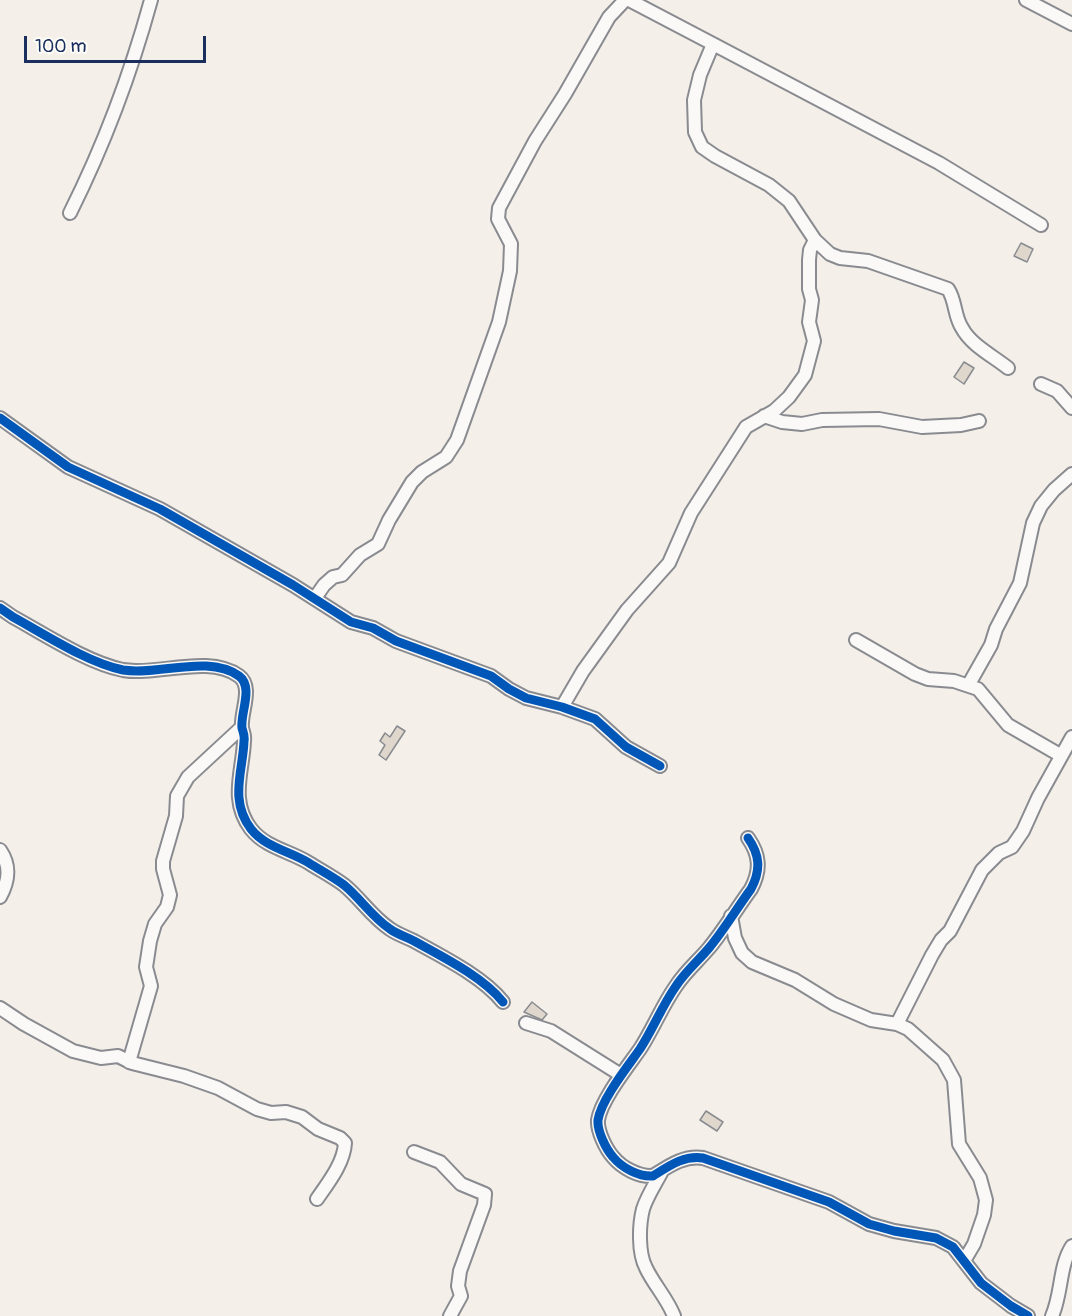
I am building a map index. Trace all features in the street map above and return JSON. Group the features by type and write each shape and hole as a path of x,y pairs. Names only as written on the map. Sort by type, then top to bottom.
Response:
{"street":[{"path":"70,213 114,115 151,0"},
{"path":"315,598 333,577 342,575 360,555 378,544 389,520 412,482 422,472 446,457 457,440 499,322 510,271 511,244 498,219 499,208 535,141 609,17 627,0 939,163 1041,225"},
{"path":"1026,0 1072,24"},
{"path":"713,44 700,75 694,100 694,123 697,140 702,147 714,156 769,185 789,201 815,240 830,254 840,258 868,261 948,289 953,296 962,330 1008,368"},
{"path":"562,707 583,671 620,620 669,563 691,513 746,427 774,411 797,388 805,375 814,341 808,322 812,300 809,289 809,260 810,250 815,240"},
{"path":"1041,384 1057,391 1072,408"},
{"path":"764,416 782,422 802,424 822,420 879,419 922,427 960,426 979,421"},
{"path":"0,418 75,471 160,509 315,598 351,622 373,628 396,641 491,676 526,698 562,707 595,719 626,747 660,766"},
{"path":"969,684 991,645 996,628 1020,583 1033,523 1041,506 1072,474"},
{"path":"0,608 105,666 140,672 196,666 211,667 238,675 245,685 240,798 243,813 251,828 262,840 304,860 344,885 390,929 486,983 503,1002"},
{"path":"856,640 915,674 928,679 969,684 978,689 1008,725 1060,755"},
{"path":"129,1062 151,986 146,967 146,955 155,924 167,907 170,896 163,869 176,816 177,796 188,777 242,727"},
{"path":"897,1024 940,940 950,930 982,870 999,853 1012,847 1023,831 1060,755 1072,736"},
{"path":"748,838 759,858 756,879 710,946 676,984 641,1047 621,1075 598,1119 603,1140 610,1153 618,1163 647,1176 691,1156 703,1158 829,1202 869,1224 936,1238 953,1247 981,1283 1028,1316"},
{"path":"0,850 8,865 6,886 0,897"},
{"path":"731,916 735,938 742,953 752,962 795,981 852,1012 871,1020 897,1024 908,1029 943,1060 954,1080 959,1125 958,1140 965,1156 974,1166 980,1178 986,1200 984,1215 974,1244 964,1261"},
{"path":"0,1008 73,1051 101,1058 118,1056 129,1062 218,1088 257,1109 271,1113 286,1112 302,1117 318,1129 340,1138 345,1143 345,1149 331,1180 317,1199"},
{"path":"526,1023 551,1031 621,1075"},
{"path":"414,1152 440,1162 461,1184 485,1194 484,1205 460,1271 461,1296 450,1316"},
{"path":"662,1170 644,1208 641,1231 642,1248 645,1266 669,1303 674,1316"},
{"path":"1052,1316 1067,1254 1072,1246"}],"building":[{"path":"1021,243 1033,249 1027,262 1014,256"},
{"path":"964,362 974,368 964,384 954,377"},
{"path":"397,726 405,731 386,760 379,755 385,745 380,741 385,733 390,737"},
{"path":"532,1002 547,1014 542,1020 524,1012"},
{"path":"706,1111 723,1122 717,1131 700,1120"}],"cycle path":[{"path":"0,418 68,467 160,509 293,585 351,622 373,628 396,641 491,676 526,698 562,707 595,719 626,747 660,766"},
{"path":"0,608 66,647 95,661 123,670 198,666 227,670 239,676 246,687 239,796 240,807 251,829 264,841 302,859 340,882 390,929 462,968 485,984 503,1002"},
{"path":"748,838 755,850 758,863 751,889 715,941 676,986 645,1041 604,1103 598,1124 600,1134 608,1149 626,1168 648,1176 653,1176 689,1158 703,1158 829,1202 869,1224 936,1238 953,1247 981,1283 1028,1316"}]}
